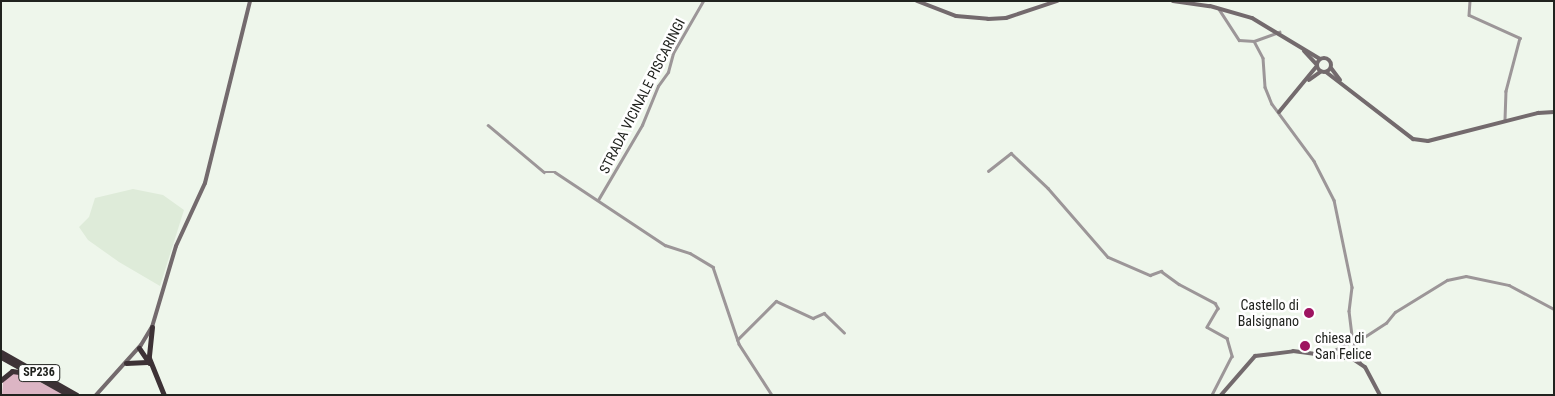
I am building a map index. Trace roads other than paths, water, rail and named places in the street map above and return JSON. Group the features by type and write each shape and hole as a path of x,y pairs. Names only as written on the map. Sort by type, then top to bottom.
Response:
{"highway":[{"path":"149,362 152,327"},
{"path":"138,348 149,362 164,395"},
{"name":"SP236","path":"1,352 77,395"},
{"name":"SP236","path":"1,357 70,395"},
{"path":"126,363 149,362"},
{"path":"1,380 8,373 18,370 60,389"}],"main road":[{"path":"96,395 126,363 152,327 176,246 205,183 250,1"},
{"path":"917,1 956,16 989,19 1006,18 1057,1"},
{"path":"1173,1 1210,4 1252,18 1279,32 1320,59 1328,59 1331,68 1342,82"},
{"path":"1299,46 1320,72"},
{"path":"1307,82 1320,59"},
{"path":"1326,72 1331,68"},
{"path":"1279,112 1307,82 1320,72 1326,72 1342,82 1414,139 1428,141 1506,123 1542,112 1554,112"},
{"path":"1221,395 1244,365 1259,355 1293,351 1347,357 1361,364 1380,395"}],"street":[{"name":"STRADA VICINALE PISCARINGI","path":"598,200 642,125 658,86 668,72 673,53 703,1"},
{"path":"1470,1 1469,15 1520,38 1506,91 1504,111 1506,123"},
{"path":"1219,8 1236,38 1254,41 1279,32"},
{"path":"1254,41 1262,58 1265,87 1279,112 1314,161 1334,200 1352,287 1349,311 1352,343 1361,364"},
{"path":"488,125 544,172 555,172 665,245 690,254 713,267 737,340 772,395"},
{"path":"988,171 1011,153 1048,188 1108,257 1150,275 1161,271 1179,284 1215,302 1218,308 1207,327 1226,338 1232,356 1212,395"},
{"path":"1326,354 1352,343 1445,280 1466,276 1509,285 1554,309"},
{"path":"737,340 776,301 813,318 824,314 844,332"}],"place":[{"name":"Castello di Balsignano","path":"1309,313"},
{"name":"chiesa di San Felice","path":"1305,346"}]}
